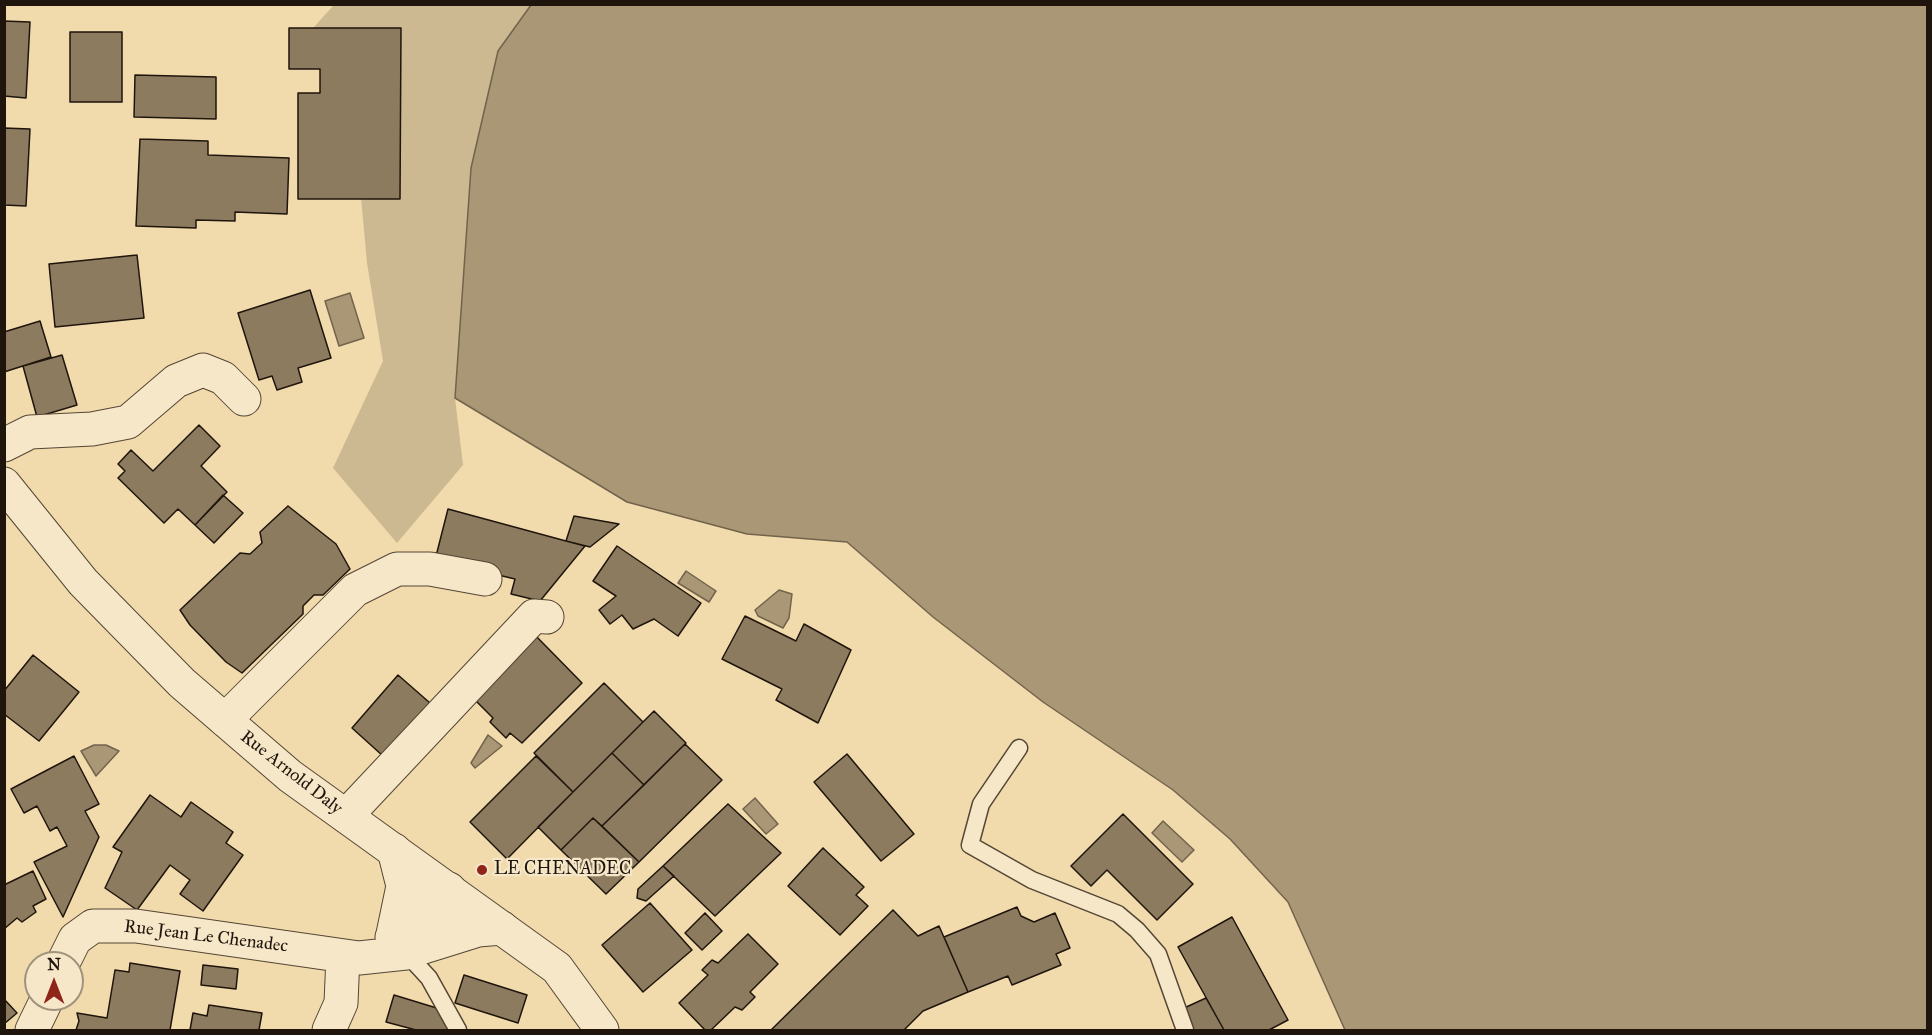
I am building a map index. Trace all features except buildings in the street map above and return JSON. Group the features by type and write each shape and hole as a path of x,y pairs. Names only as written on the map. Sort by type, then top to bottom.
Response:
{"street":[{"path":"4,445 30,432 92,429 128,422 177,381 203,370 224,378 244,399"},
{"name":"Rue Arnold Daly","path":"4,484 82,582 182,683 290,776 557,968 602,1030"},
{"path":"225,720 355,591 397,569 430,570 485,579"},
{"path":"346,816 534,616 547,617"},
{"path":"329,1030 341,1003 377,951 402,886 394,850"},
{"path":"377,951 450,909 449,889"},
{"name":"Rue Jean Le Chenadec","path":"69,951 75,939 93,926 136,926 377,951 478,930 502,928"},
{"path":"32,1030 41,1011"}],"lane":[{"path":"1019,748 981,804 970,845 1032,880 1118,914 1137,930 1158,954 1185,1030"},
{"path":"377,951 429,978 458,1030"}],"shaded area":[{"path":"334,5 531,5 498,51 455,398 463,465 397,543 333,468 383,361 367,263 361,197 388,159 302,40"},
{"path":"531,5 1927,5 1927,1030 1345,1030 1288,902 1230,839 1173,790 1043,702 933,617 847,542 747,534 627,502 455,398 471,168 498,51"},
{"path":"350,293 364,338 339,346 325,301"},
{"path":"686,571 716,591 709,602 678,583"},
{"path":"779,590 792,594 789,618 783,628 758,616 755,610"},
{"path":"488,735 502,746 475,768 471,763"},
{"path":"94,745 106,745 119,751 96,776 81,751"},
{"path":"755,798 778,824 766,834 743,809"},
{"path":"1163,821 1194,850 1182,862 1152,833"}],"place":[{"name":"LE CHENADEC","path":"482,870"}]}
